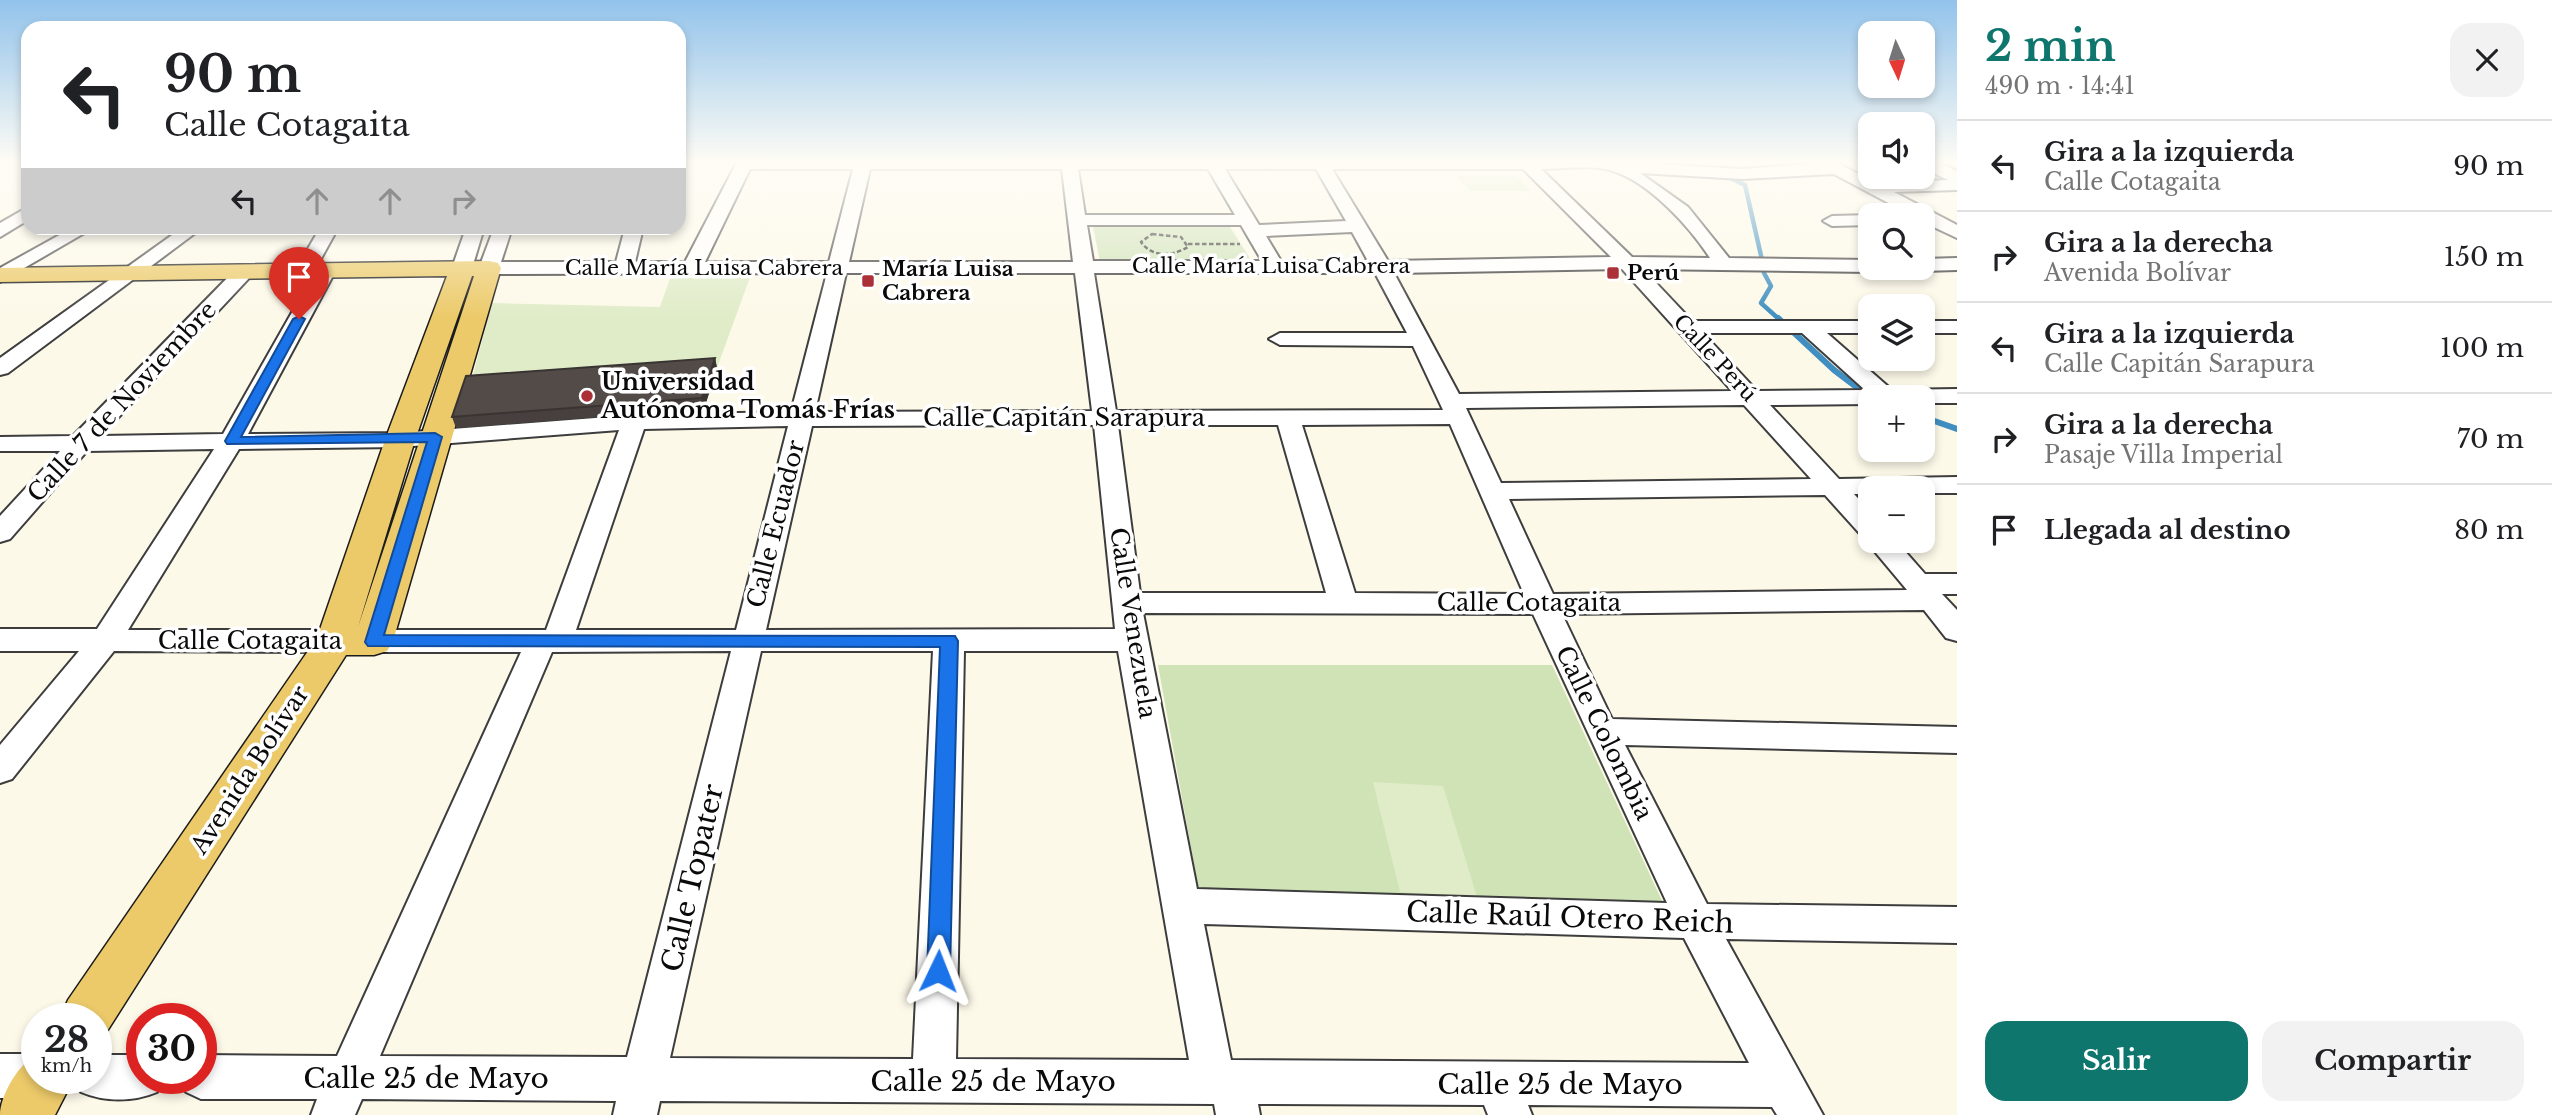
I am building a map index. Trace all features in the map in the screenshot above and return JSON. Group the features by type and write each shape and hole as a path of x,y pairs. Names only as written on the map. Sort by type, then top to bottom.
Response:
{"main road":[{"name":"Calle María Luisa Cabrera","path":"1,275 475,268"},
{"name":"Avenida Bolívar","path":"97,1003 354,641 455,385 475,268"},
{"name":"Avenida Bolívar","path":"354,641 400,440 475,268"},
{"path":"24,1115 37,1094"}],"street":[{"path":"692,268 719,214"},
{"name":"Calle Ecuador","path":"747,641 803,419 850,214"},
{"name":"Calle Venezuela","path":"1076,214 1105,418 1131,640 1183,906 1228,1093"},
{"path":"1244,214 1275,267"},
{"name":"Calle Colombia","path":"1350,214 1382,267 1420,340 1493,491 1542,604 1696,921 1793,1100"},
{"name":"Calle Perú","path":"1577,214 1626,263 1858,515"},
{"path":"1684,214 1725,266"},
{"path":"0,231 21,217"},
{"path":"1935,219 1957,217"},
{"path":"1077,220 1255,232 1357,226"},
{"path":"1832,221 1858,220"},
{"path":"1935,222 1957,232"},
{"path":"1,275 72,235"},
{"path":"0,368 183,235"},
{"path":"0,769 105,641 232,441 316,271 327,235"},
{"name":"Avenida Bolívar","path":"475,235 475,268"},
{"name":"Avenida Bolívar","path":"475,268 498,235"},
{"path":"624,268 632,235"},
{"name":"Calle María Luisa Cabrera","path":"475,268 1382,267 1626,263 1858,266"},
{"path":"1935,265 1957,264"},
{"name":"Calle 7 de Noviembre","path":"0,533 81,442 244,272"},
{"path":"1685,327 1858,327"},
{"path":"1807,327 1872,385"},
{"path":"1935,327 1957,327"},
{"path":"1280,339 1420,340"},
{"name":"Calle Capitán Sarapura","path":"1935,396 1957,396"},
{"name":"Calle Capitán Sarapura","path":"0,444 400,440 634,422 1288,417 1751,397 1858,397"},
{"path":"1288,417 1344,604"},
{"path":"341,1096 549,641 634,422"},
{"path":"1493,491 1957,485"},
{"path":"1891,553 1957,630"},
{"name":"Calle Cotagaita","path":"1126,603 1542,604 1925,592 1957,584"},
{"name":"Calle Cotagaita","path":"0,640 1131,640"},
{"name":"Calle Topater","path":"640,1097 747,641"},
{"path":"934,1081 949,641"},
{"path":"1603,732 1957,740"},
{"name":"Calle Raúl Otero Reich","path":"1183,906 1696,921 1957,925"},
{"path":"0,1076 21,1076"},
{"name":"Calle 25 de Mayo","path":"217,1079 341,1096 640,1097 934,1081 1228,1093 1504,1099 1793,1100"}],"path":[{"path":"1188,244 1181,237 1167,234 1146,236 1141,242 1149,251 1164,254 1184,250 1188,244 1255,232"}],"green space":[{"path":"1093,227 1230,227 1251,260 1100,261"},
{"path":"750,277 717,368 470,386 492,303 660,307 670,278"},
{"path":"1158,665 1552,665 1664,905 1199,892"},
{"path":"1373,782 1443,786 1477,897 1400,892"}],"building":[{"name":"Universidad Autónoma Tomás Frías","path":"715,358 702,398 452,417 466,376"}],"waterway":[{"path":"1752,214 1762,260"},
{"path":"1764,273 1771,286 1761,303 1780,320"},
{"path":"1778,318 1834,370 1858,388"},
{"path":"1935,421 1957,429"}],"place":[{"name":"Perú","path":"1613,273"},
{"name":"María Luisa Cabrera","path":"868,281"},
{"name":"Universidad Autónoma Tomás Frías","path":"587,396"}],"route":[{"path":"299,319 232,441 400,440 435,437 374,642 949,641 938,971"}]}
